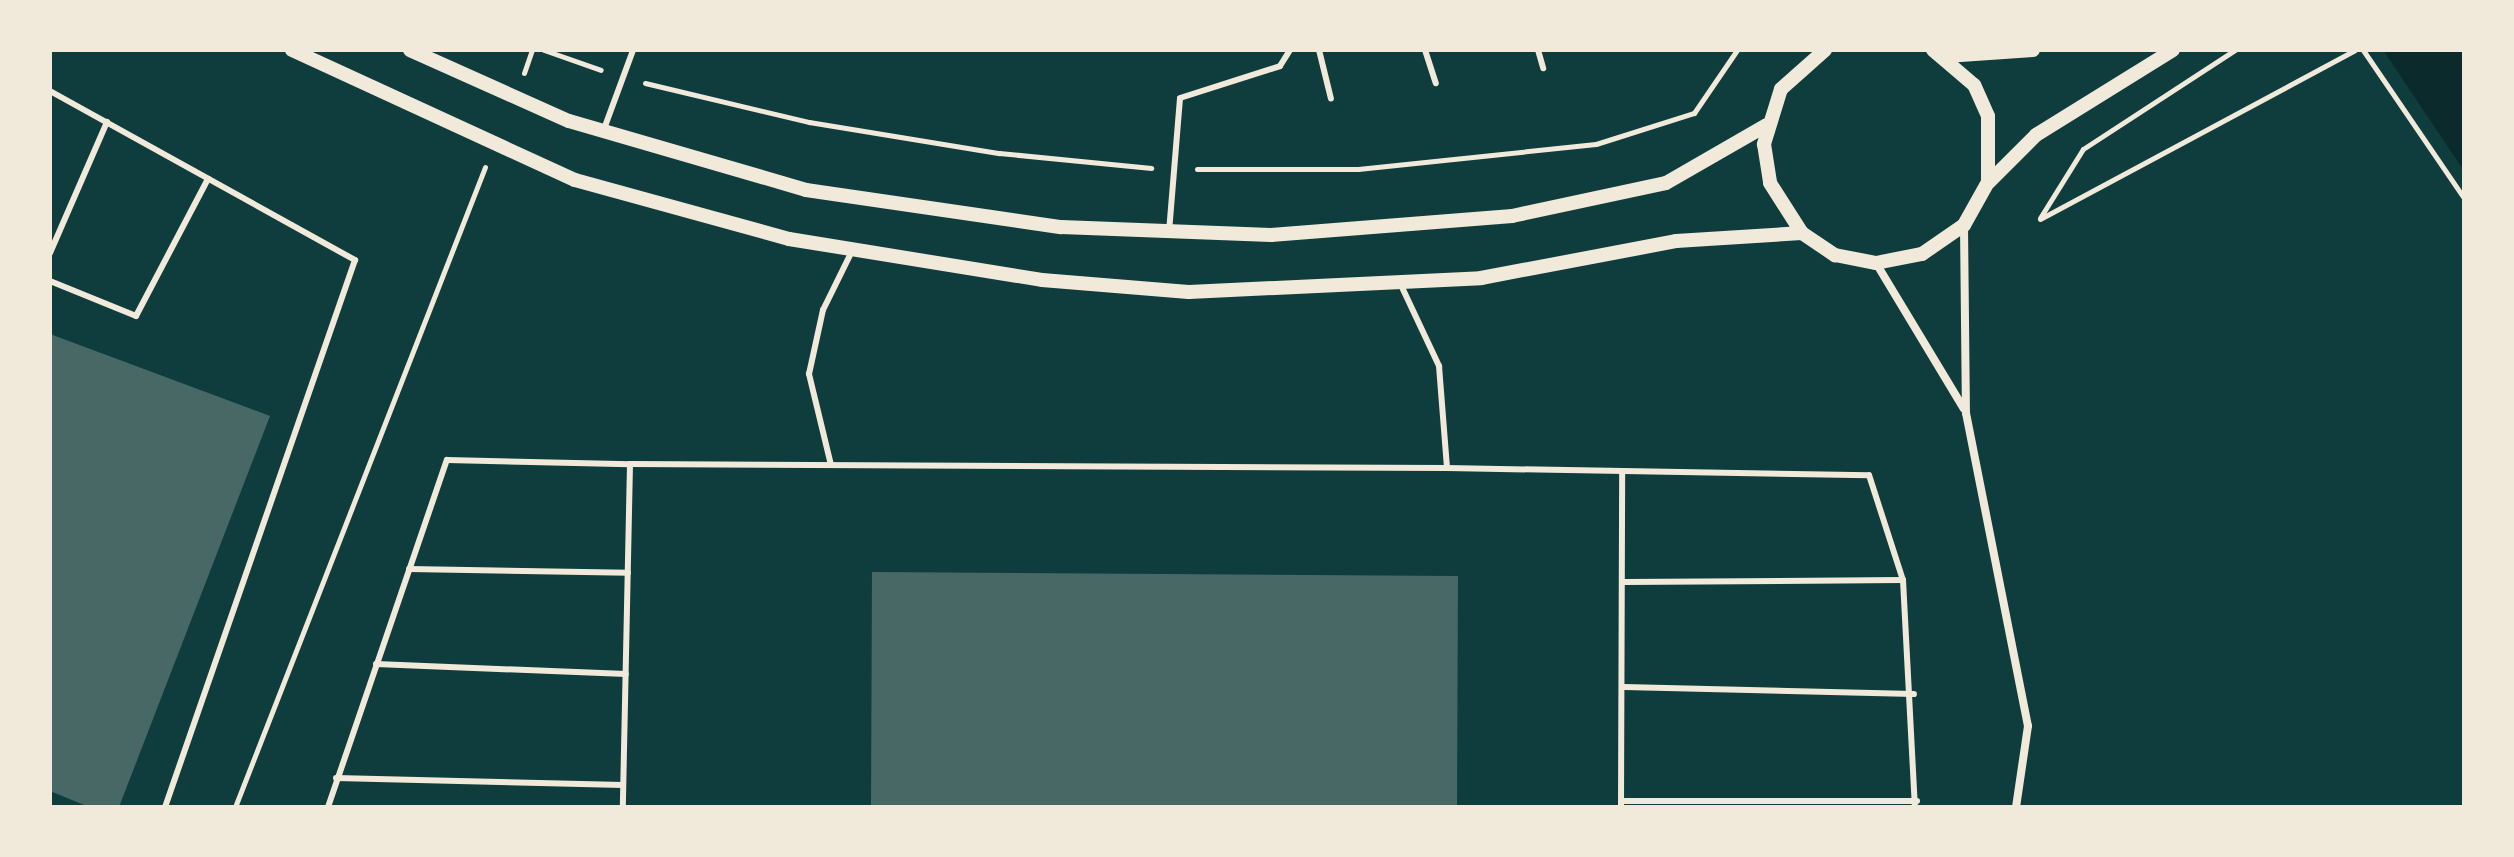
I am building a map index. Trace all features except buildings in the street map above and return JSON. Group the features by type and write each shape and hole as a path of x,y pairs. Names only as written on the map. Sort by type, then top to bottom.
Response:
{"street":[{"path":"292,50 575,180 789,239 1042,280 1189,292 1481,278 1676,241 1802,233"},
{"path":"410,50 514,96 604,130 806,190 929,213 1169,232 1382,230 1512,216 1666,183 1767,125"},
{"path":"1825,50 1781,89 1767,125 1770,183 1802,233 1835,255 1876,263 1922,254 1964,225 1988,182 2036,135 2167,54"},
{"path":"1940,53 2033,50"},
{"path":"1940,53 1974,85 1988,116 1988,182"},
{"path":"1964,225 1966,413 2028,726 2016,807"},
{"path":"1876,263 1966,413"}],"lane":[{"path":"604,130 633,50"},
{"path":"1169,232 1180,98 1280,66 1290,50"},
{"path":"1319,50 1331,99"},
{"path":"1425,50 1436,83"},
{"path":"1538,50 1543,68"},
{"path":"50,91 355,260 165,807"},
{"path":"50,253 107,122"},
{"path":"50,281 136,316 208,179"},
{"path":"831,465 809,374 823,310 853,249"},
{"path":"1400,283 1439,366 1447,468"},
{"path":"328,807 447,460 630,464 1447,468 1869,475 1903,580 1914,694 1916,804 1622,804 1622,471"},
{"path":"623,807 630,464"},
{"path":"409,569 628,573"},
{"path":"1624,582 1903,580"},
{"path":"376,664 626,674"},
{"path":"1624,687 1914,694"},
{"path":"336,778 623,785"}],"path":[{"path":"514,96 532,50"},
{"path":"2235,50 2083,149 2040,219 2355,50"},
{"path":"2363,50 2464,198"},
{"path":"235,807 495,144"}],"water":[{"path":"2383,50 2464,50 2464,171"}]}
